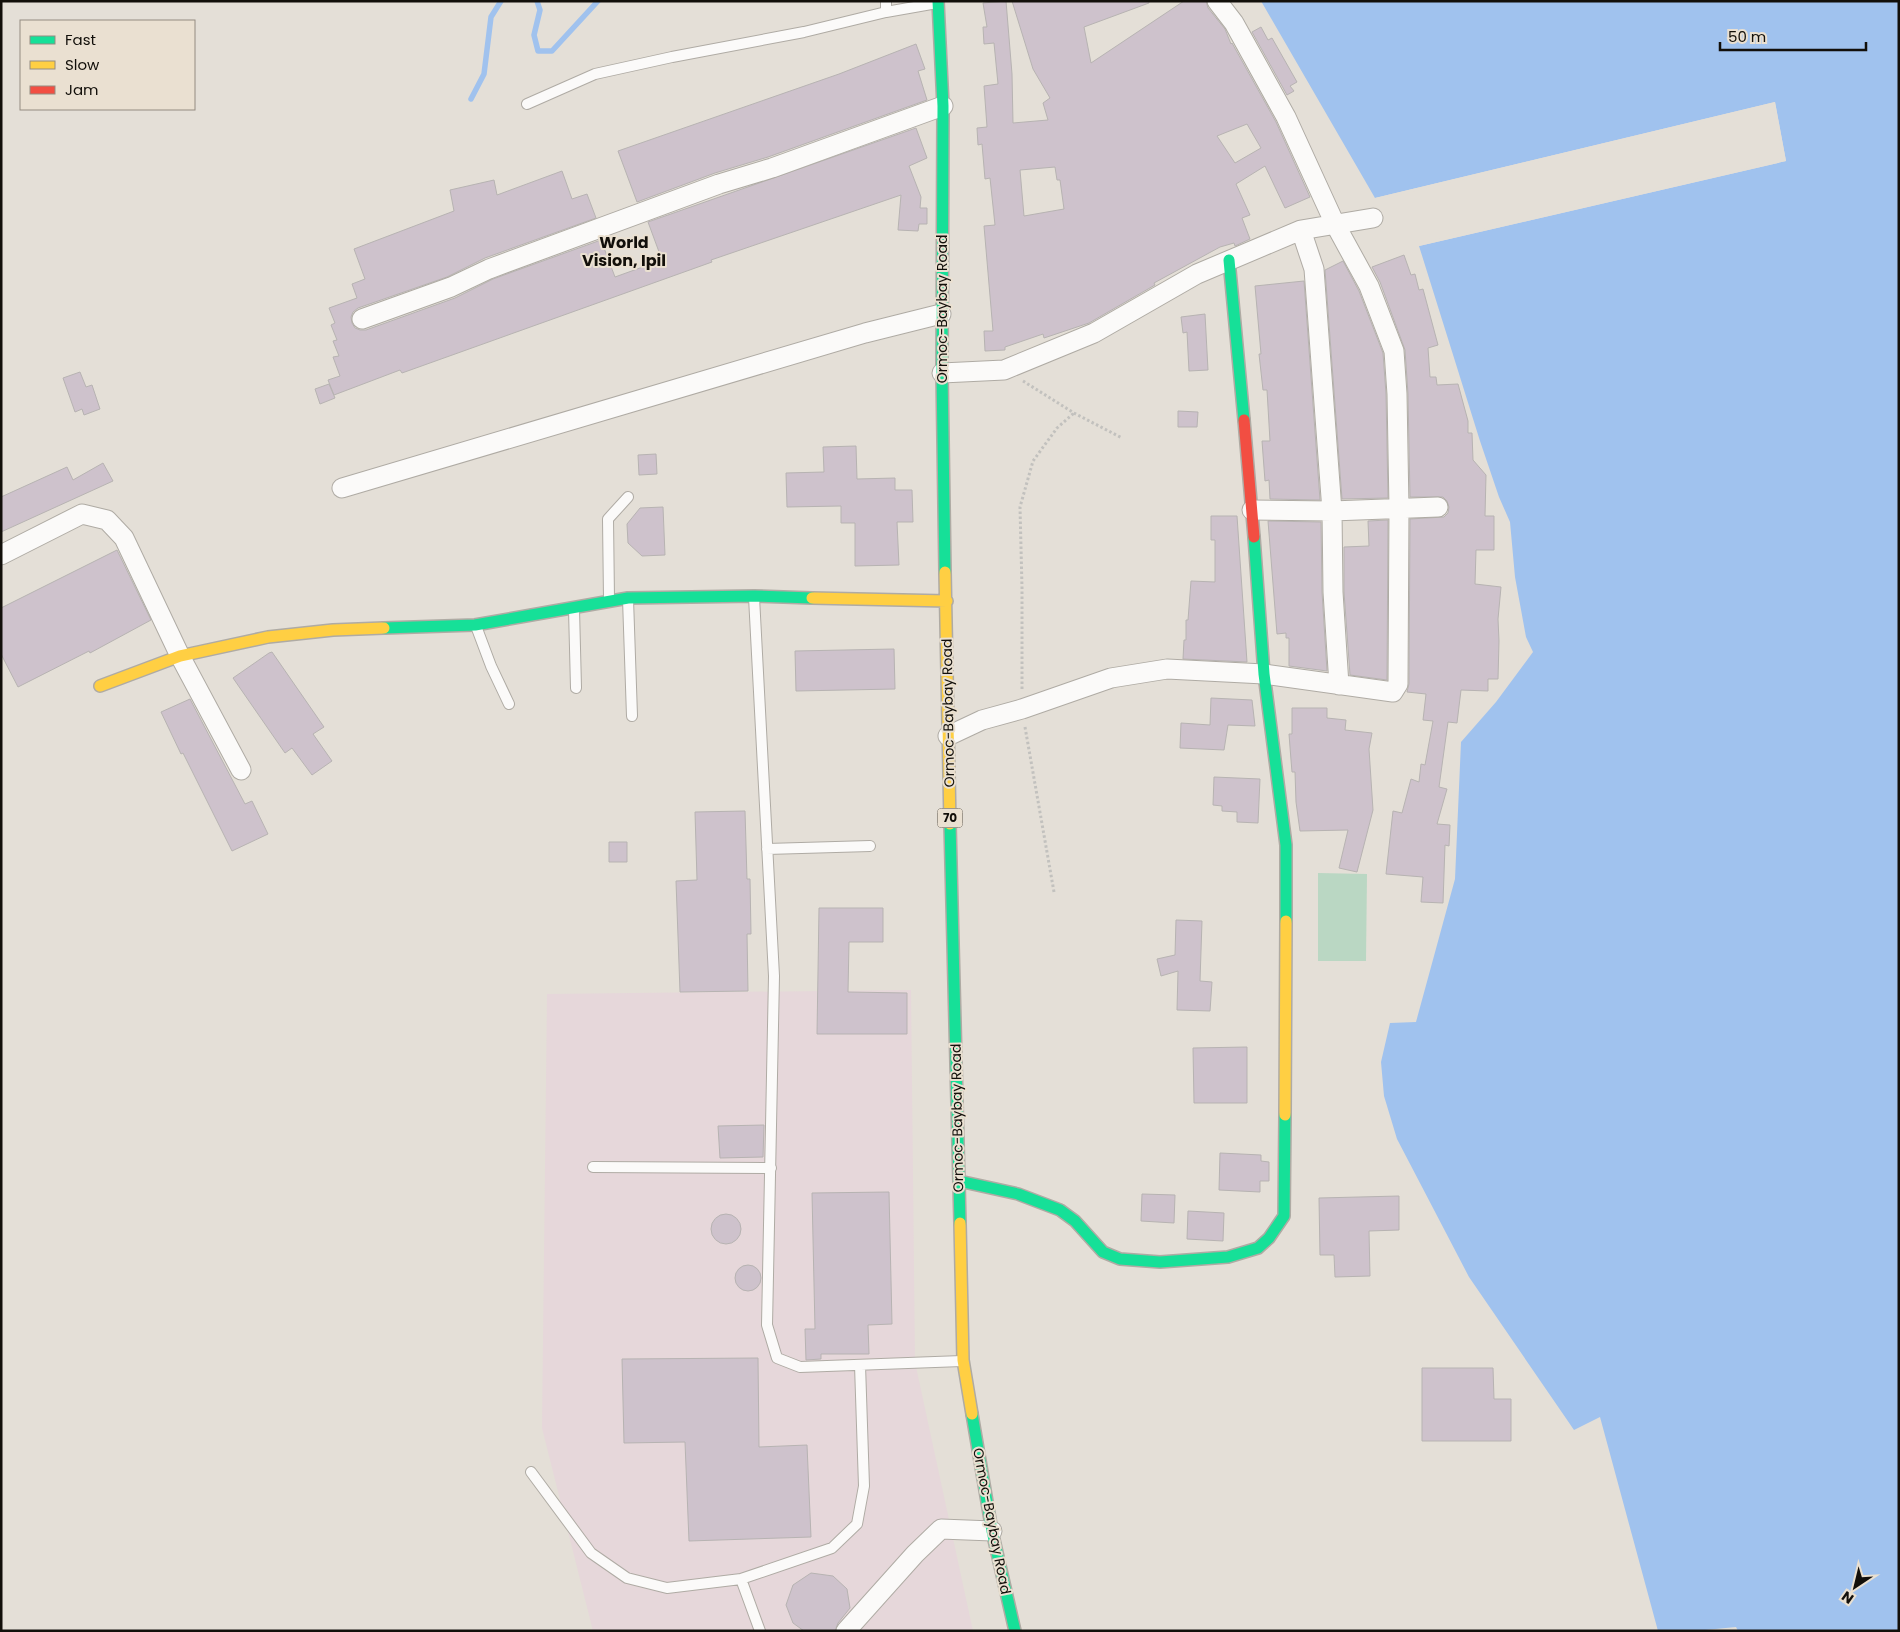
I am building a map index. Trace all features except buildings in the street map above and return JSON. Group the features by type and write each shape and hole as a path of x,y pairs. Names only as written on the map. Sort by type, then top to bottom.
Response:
{"main road":[{"name":"Ormoc-Baybay Road","path":"941,2 943,106 941,314 948,736 963,1360 992,1531 1015,1631"},
{"path":"959,1181 1000,1190 1048,1205 1070,1216 1108,1255 1143,1263 1217,1259 1256,1249 1270,1238 1284,1216 1286,845 1264,674 1234,302 1228,260"},
{"path":"100,686 180,656 268,637 334,630 475,625 628,598 754,596 947,601"}],"street":[{"path":"948,736 982,720 1022,709 1111,678 1167,669 1264,674 1393,692 1398,684 1399,508 1397,394 1394,351 1369,286 1335,224 1286,117 1234,23 1217,1"},
{"path":"362,319 451,287 489,270 719,184 772,168 943,106"},
{"path":"942,373 1004,370 1094,333 1197,274 1228,260 1302,230 1373,218"},
{"path":"1302,230 1314,269 1332,511 1333,592 1339,685"},
{"path":"342,488 865,333 941,314"},
{"path":"1252,510 1332,511 1438,507"},
{"path":"1,555 82,514 107,520 124,538 180,656 241,770"},
{"path":"846,1631 915,1554 941,1529 992,1531"}],"lane":[{"path":"527,104 595,74 804,32 886,6 941,2"},
{"path":"609,600 608,519 628,497"},
{"path":"754,596 774,976 767,1325 777,1358 800,1367 963,1360"},
{"path":"628,598 632,716"},
{"path":"574,608 576,688"},
{"path":"475,625 491,666 509,704"},
{"path":"768,849 870,846"},
{"path":"593,1167 771,1168"},
{"path":"531,1472 591,1552 627,1578 667,1588 741,1579 832,1548 857,1524 864,1486 860,1365"},
{"path":"741,1579 760,1631"}],"path":[{"path":"1004,370 1122,438"},
{"path":"1054,892 1022,709 1020,507 1033,462 1057,428 1074,412"}],"shaded area":[{"path":"911,990 915,1362 973,1631 593,1631 542,1428 547,994"}],"green space":[{"path":"1318,873 1367,874 1366,961 1318,961"}],"water":[{"path":"1261,1 1899,1 1899,1631 1738,1631 1736,1627 1695,1631 1658,1631 1600,1417 1574,1430 1469,1277 1397,1139 1384,1096 1381,1062 1390,1023 1416,1022 1455,879 1461,742 1496,702 1533,652 1526,637 1515,577 1510,522 1499,497 1480,441 1419,246 1786,161 1775,102 1375,198"}],"pier":[{"path":"1775,102 1786,161 1419,246 1417,244 1783,159 1773,105 1377,200 1375,198"}],"waterway":[{"path":"471,99 484,74 491,17 501,1"},
{"path":"537,1 540,10 534,35 538,51 552,51 598,1"}],"traffic: fast":[{"path":"938,1 943,106 942,373 945,572"},
{"path":"1229,260 1244,420"},
{"path":"1254,537 1264,674 1286,845 1286,921"},
{"path":"384,628 475,625 628,598 754,596 812,598"},
{"path":"950,824 960,1223"},
{"path":"959,1181 1018,1194 1060,1210 1075,1221 1103,1252 1120,1259 1160,1262 1228,1257 1258,1248 1269,1238 1284,1216 1285,1115"},
{"path":"972,1414 992,1531 1015,1631"}],"traffic: slow":[{"path":"945,572 950,824"},
{"path":"812,598 947,601"},
{"path":"100,686 180,656 268,637 333,630 384,628"},
{"path":"1285,1115 1286,921"},
{"path":"960,1223 963,1360 972,1414"}],"traffic: jam":[{"path":"1244,420 1254,537"}],"district":[{"name":"World Vision, Ipil","path":"624,251"}]}
